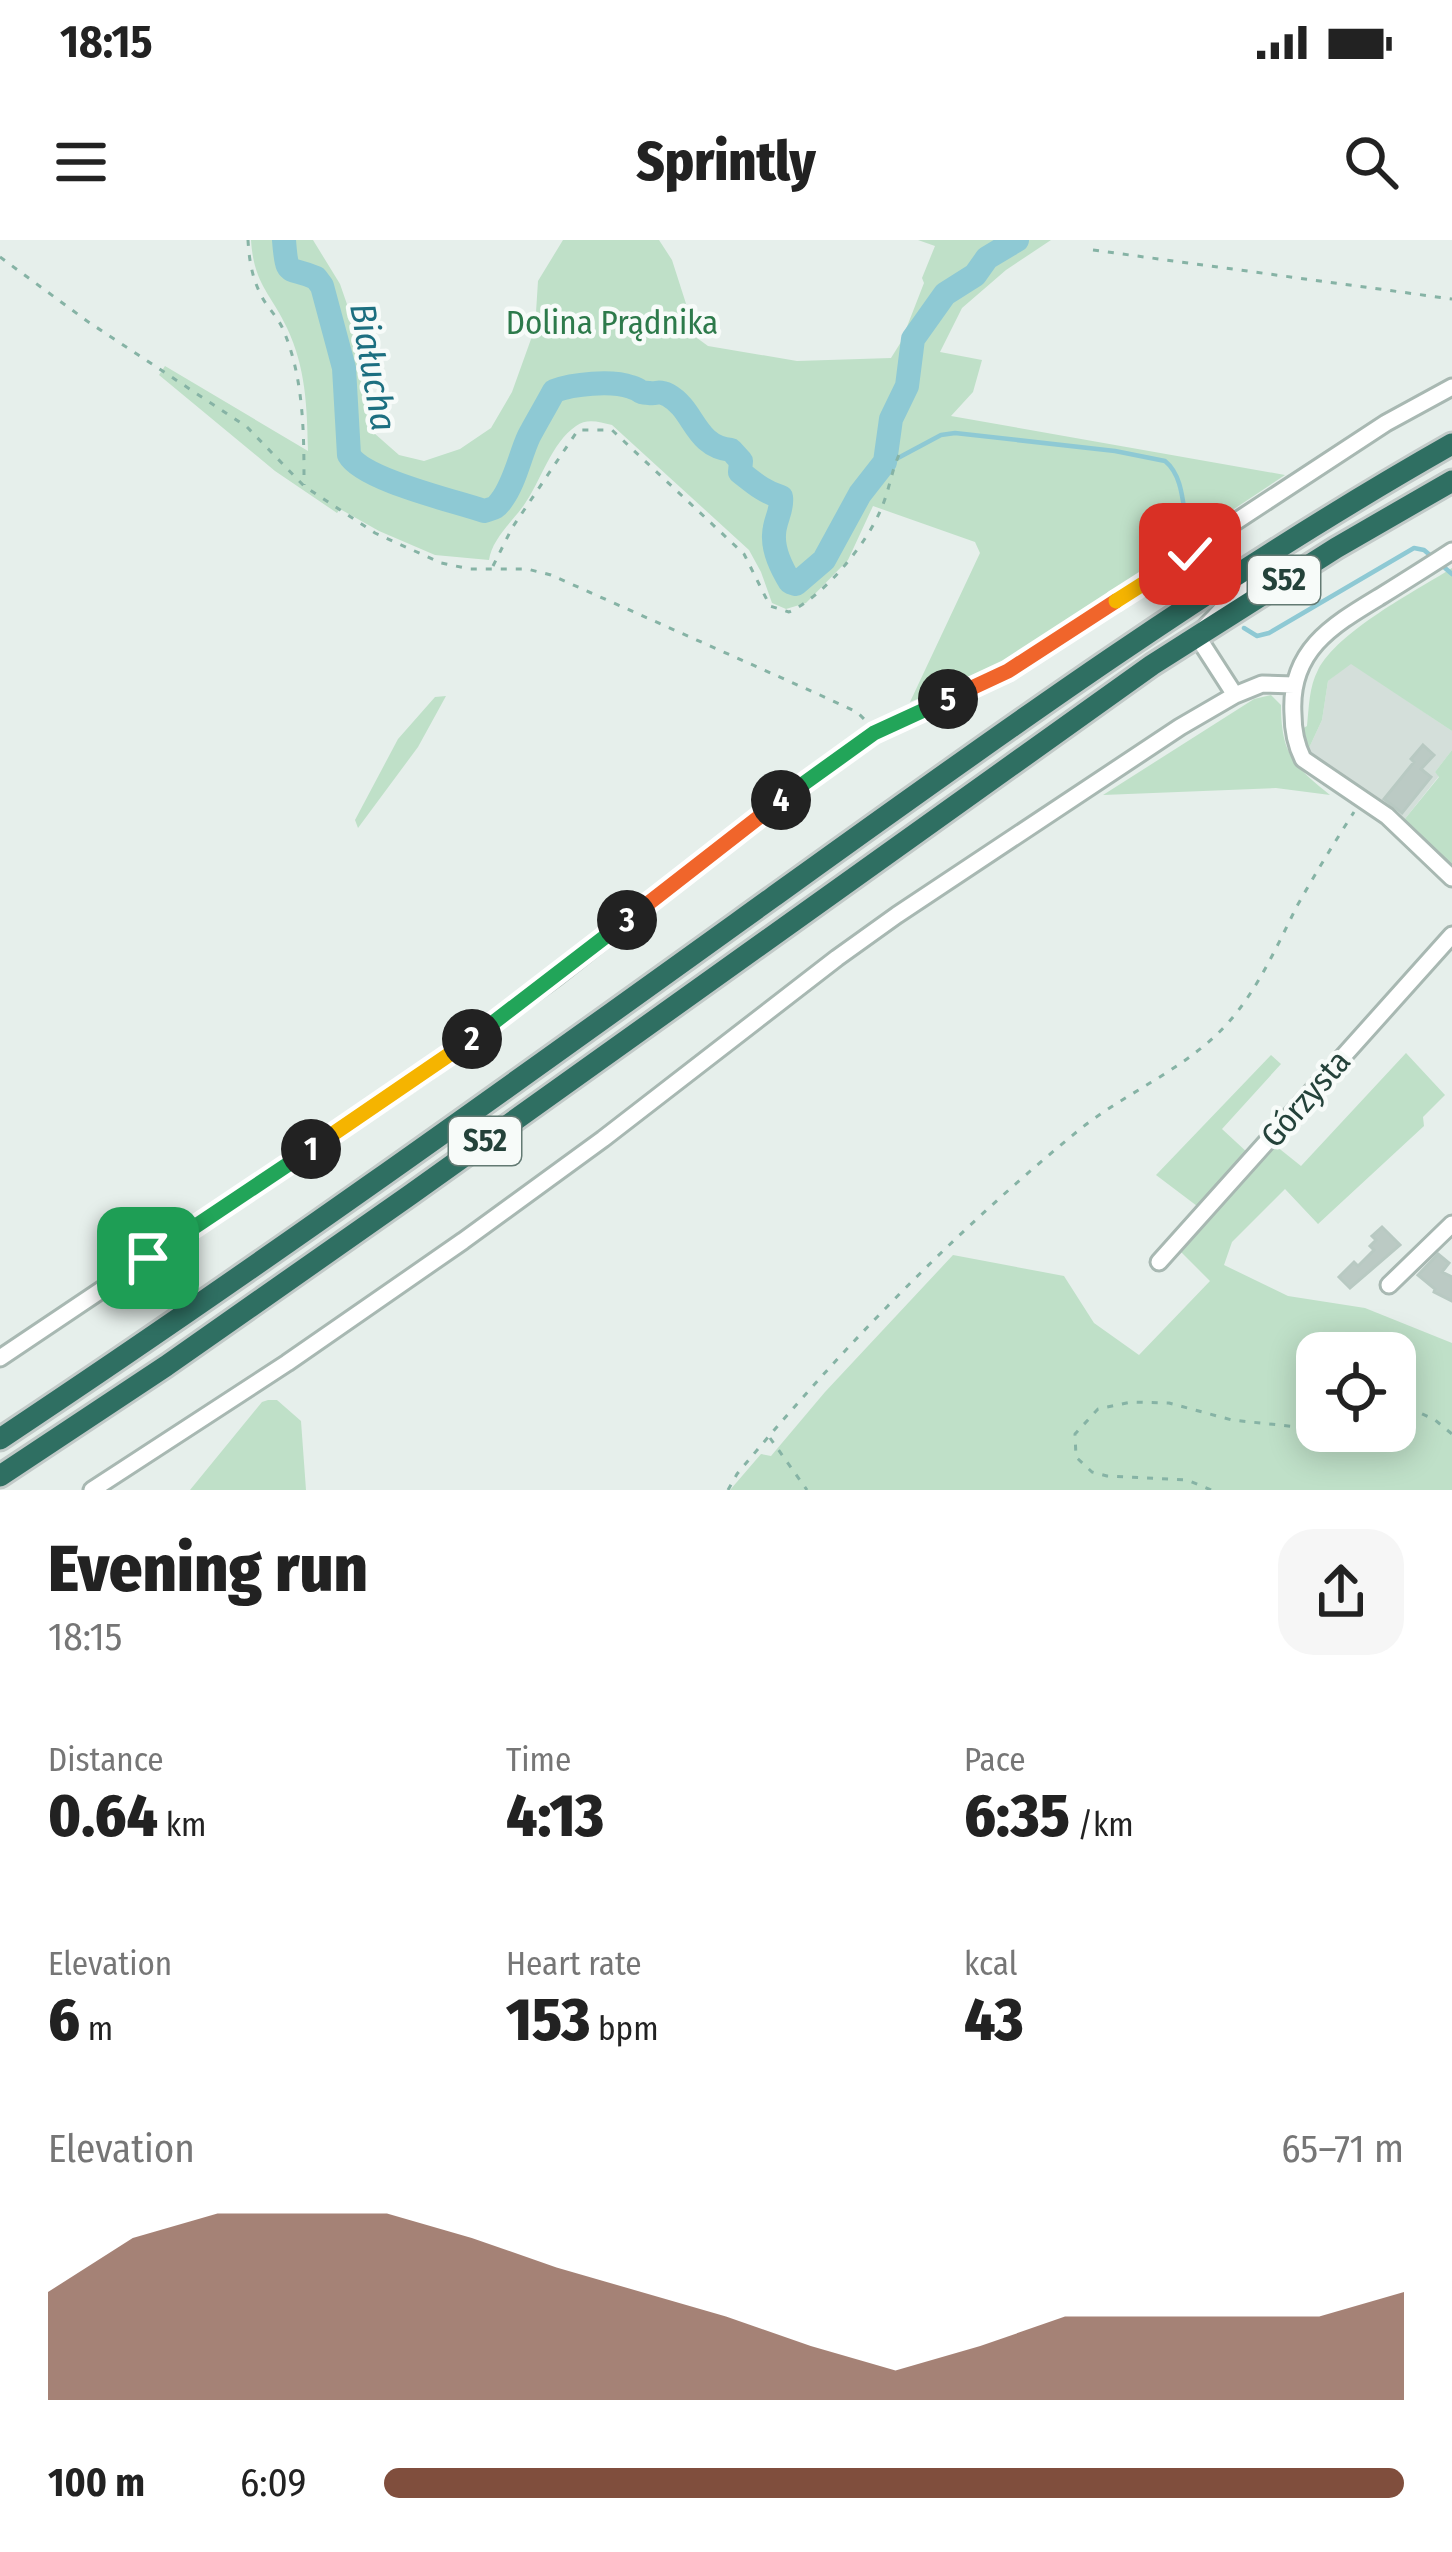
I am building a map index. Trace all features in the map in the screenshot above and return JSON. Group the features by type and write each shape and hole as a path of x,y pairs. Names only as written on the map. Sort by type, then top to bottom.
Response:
{"highway":[{"name":"S52","path":"0,1439 262,1262 1008,728 1287,542 1452,444"},
{"name":"S52","path":"0,1476 410,1196 1052,734 1197,635 1452,481"}],"street":[{"path":"0,1358 426,1072 874,733 1008,671 1387,423 1452,387"},
{"path":"1235,695 1197,635 1287,542"},
{"path":"1452,551 1325,632 1301,665 1294,685 1294,728 1303,759 1388,816 1452,878"},
{"path":"1160,624 1302,569"},
{"path":"92,1490 287,1364 463,1241 897,915 1235,695 1262,684 1294,685"},
{"name":"Górzysta","path":"1159,1262 1452,935"},
{"path":"1390,1285 1452,1224"}],"path":[{"path":"248,240 249,262 261,296 281,325 295,368 302,408 304,486"},
{"path":"1093,250 1452,299"},
{"path":"0,257 247,427 304,486 375,533 441,563 551,575 820,694 856,712 874,733"},
{"path":"492,568 512,528 578,430 612,430 745,554 770,606 789,612 823,590 853,554 880,512 898,455"},
{"path":"728,1490 818,1378 1004,1195 1083,1126 1204,1047 1232,1018 1363,798"},
{"path":"1211,1490 1187,1480 1091,1472 1076,1457 1075,1434 1098,1409 1131,1402 1169,1403 1232,1420 1296,1427"},
{"path":"1416,1411 1452,1434"},
{"path":"769,1436 807,1490"}],"shaded area":[{"path":"1351,663 1452,731 1452,750 1435,772 1439,776 1404,820 1309,754 1322,720 1328,681"}],"green space":[{"name":"Dolina Prądnika","path":"251,240 313,240 340,284 359,339 374,433 399,455 424,461 460,449 491,428 512,392 535,328 538,281 563,240 659,240 672,260 697,338 708,346 797,361 891,358 935,246 918,240 1051,240 962,308 940,352 982,360 973,392 951,416 1285,475 997,667 910,702 980,553 975,542 873,506 848,560 806,603 786,609 772,603 749,550 612,425 584,422 567,433 524,505 498,538 489,560 435,555 340,509 337,513 275,471 159,375 165,366 308,451 298,358 259,278"},
{"path":"1452,568 1452,731 1351,664 1328,681 1322,720 1309,748 1300,744 1313,683 1328,655 1378,613"},
{"path":"1271,695 1281,705 1292,758 1330,795 1276,788 1103,795 1254,699"},
{"path":"446,696 418,747 358,828 355,820 398,739 435,697"},
{"path":"1452,750 1452,867 1404,820 1439,777 1435,772"},
{"path":"1406,1053 1445,1095 1423,1117 1424,1126 1318,1224 1285,1189 1232,1242 1224,1265 1288,1296 1365,1308 1452,1343 1452,1490 730,1490 761,1454 771,1456 953,1255 1064,1276 1094,1323 1139,1355 1210,1281 1176,1247 1271,1142 1301,1166"},
{"path":"1271,1055 1281,1064 1222,1129 1249,1154 1201,1209 1156,1175"},
{"path":"277,1400 301,1421 306,1490 190,1490 262,1402"}],"building":[{"path":"1423,745 1434,755 1421,769 1431,777 1402,813 1384,799"},
{"path":"1382,1227 1400,1245 1350,1288 1339,1277 1374,1250 1372,1236"},
{"path":"1438,1254 1449,1263 1442,1272 1452,1277 1452,1301 1434,1292 1418,1275"}],"waterway":[{"name":"Białucha","path":"284,240 288,266 316,278 322,286 344,368 349,455 358,464 390,481 484,511 496,507 506,494 529,436 554,391 603,383 662,393 684,409 709,442 731,450 741,461 740,472 781,497 775,547 787,577 796,584 824,560 860,494 885,462 891,419 907,386 913,339 945,294 975,275 987,258 1017,240"},
{"path":"883,466 941,435 955,433 1165,461 1180,487 1190,540"},
{"path":"1244,628 1257,636 1269,633 1414,548 1424,550 1452,574"}],"route":[{"path":"148,1258 489,1027 874,733 1008,671 1190,554"}]}
